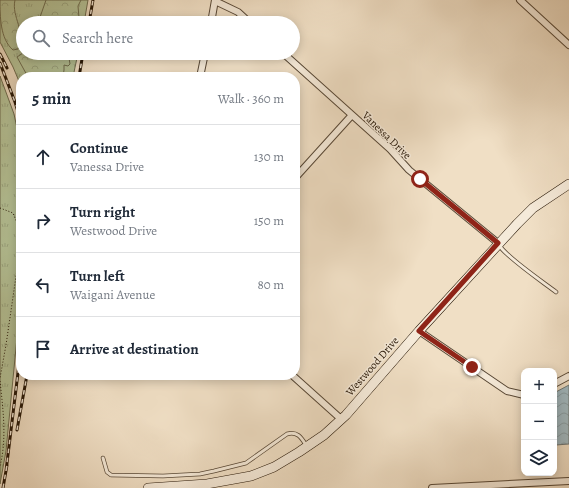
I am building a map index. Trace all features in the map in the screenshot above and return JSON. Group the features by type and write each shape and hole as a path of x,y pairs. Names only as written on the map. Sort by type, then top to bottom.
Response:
{"main road":[{"name":"Westwood Drive","path":"150,488 201,484 234,479 263,472 274,467 324,435 341,420 498,243 533,208 569,184"},
{"path":"187,488 201,484"}],"street":[{"path":"212,16 215,0 238,12 242,16"},
{"path":"520,0 569,45"},
{"path":"201,72 204,60"},
{"name":"Vanessa Drive","path":"291,60 390,149 409,170 498,243"},
{"path":"300,172 352,115"},
{"path":"419,331 507,391 521,394"},
{"path":"557,382 569,376"},
{"path":"297,380 341,420"},
{"path":"432,488 569,481 568,488"}],"lane":[{"path":"498,243 509,256 556,292"},
{"path":"102,458 107,472 111,475 163,476 200,474 246,463 287,434 296,433 302,438 307,446"}],"path":[{"path":"0,208 13,213 16,220"},
{"path":"0,378 16,276"},
{"path":"0,381 3,408 4,452 0,466"}],"green space":[{"path":"0,0 88,0 85,16 16,16 16,60 77,60 74,72 16,72 16,74 0,42"},
{"path":"0,0 15,0 16,49 13,50 5,40 1,20"},
{"path":"46,0 81,0 78,6 79,16 40,16"},
{"path":"19,60 69,60 70,64 68,66 64,65 64,72 25,72"},
{"path":"0,76 16,123 16,348 6,451 0,484"}],"water":[{"path":"569,385 569,444 557,445 557,391"}],"railway":[{"path":"90,16 93,0"},
{"path":"0,54 7,68"},
{"path":"80,72 82,60"},
{"path":"0,63 16,105"},
{"path":"6,471 17,380"},
{"path":"17,430 26,380"},
{"path":"3,488 7,465"}],"route":[{"path":"420,179 498,243 419,331 472,367"}]}
